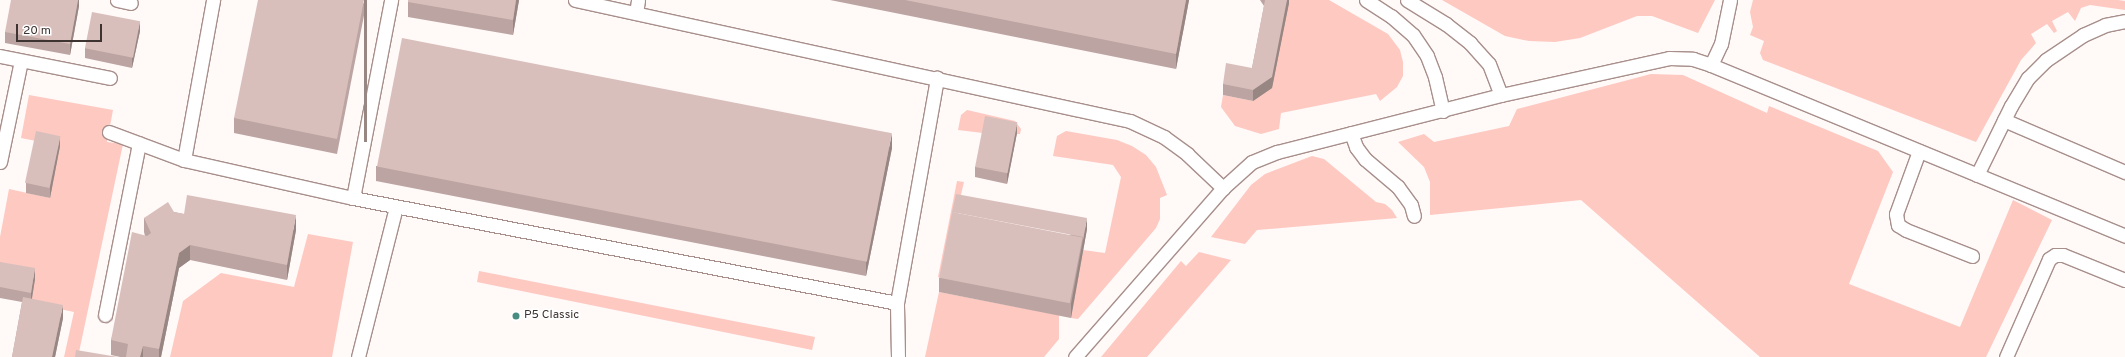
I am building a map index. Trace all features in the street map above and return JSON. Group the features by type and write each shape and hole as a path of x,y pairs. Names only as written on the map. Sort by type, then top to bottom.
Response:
{"lane":[{"path":"117,0 131,3"},
{"path":"184,160 213,0"},
{"path":"353,198 391,0"},
{"path":"575,0 1130,121 1164,137 1187,154 1223,188"},
{"path":"636,13 638,0"},
{"path":"1366,0 1391,16 1413,35 1427,56 1435,77 1443,111"},
{"path":"1407,0 1446,24 1470,43 1488,64 1500,95"},
{"path":"1711,65 1721,44 1730,0"},
{"path":"1977,175 2004,120 2028,78 2046,60 2083,35 2105,25 2125,21"},
{"path":"0,56 110,78"},
{"path":"1075,357 1223,188 1252,162 1277,152 1443,111 1500,95 1669,58 1692,59 1711,65 2125,236"},
{"path":"0,162 21,60"},
{"path":"898,357 897,303 937,78"},
{"path":"2004,120 2125,172"},
{"path":"109,132 184,160 353,198 897,303"},
{"path":"1351,133 1356,147 1365,159 1398,187 1411,204 1414,216"},
{"path":"105,315 140,143"},
{"path":"1919,151 1896,214 1898,225 1906,230 1972,256"},
{"path":"358,357 396,207"},
{"path":"2006,357 2049,259 2055,255 2063,255 2125,280"}],"shaded area":[{"path":"1287,0 1329,0 1388,34 1400,50 1403,62 1403,76 1397,87 1380,101 1376,94 1281,113 1279,129 1261,134 1235,126 1221,107 1223,95 1253,101"},
{"path":"1442,0 1715,0 1698,33 1652,16 1637,16 1580,38 1555,42 1529,41 1505,36"},
{"path":"1753,0 2118,0 2125,1 2125,10 2090,5 2081,8 2075,21 2068,12 2052,21 2057,31 2054,33 2047,24 2031,34 2036,43 2021,60 1976,142 1763,60 1760,53 1764,41 1750,35 1753,27 1750,12"},
{"path":"1651,74 1683,75 1767,113 1769,106 1878,151 1893,172 1849,284 1960,327 2013,200 2052,220 1986,357 1760,357 1581,200 1430,215 1430,182 1424,167 1398,142 1424,134 1434,142 1509,126 1517,109"},
{"path":"29,95 113,110 107,142 123,144 78,357 64,357 74,312 31,303 0,273 0,237 9,189 50,198 36,141 21,138"},
{"path":"967,110 1015,121 1021,129 1020,134 983,133 958,130 961,115"},
{"path":"1066,131 1117,140 1132,146 1146,155 1156,167 1167,195 1160,198 1160,219 1156,228 1078,319 1071,318 1083,250 1105,253 1121,177 1113,165 1053,156 1057,136"},
{"path":"1312,156 1324,159 1376,202 1385,204 1392,210 1397,218 1257,230 1245,244 1211,237 1251,185 1265,174"},
{"path":"957,181 964,182 941,278 938,277"},
{"path":"308,234 353,242 332,357 170,357 183,301 221,273 294,287"},
{"path":"1199,252 1231,260 1147,357 1101,357 1181,261 1186,266"},
{"path":"479,271 815,337 812,350 477,282"},
{"path":"939,292 1059,315 1059,339 1044,357 925,357"}],"building":[{"path":"11,0 78,0 70,44 5,32"},
{"path":"258,0 364,0 337,139 234,118"},
{"path":"408,0 516,0 513,20 408,2"},
{"path":"905,0 1186,0 1176,54"},
{"path":"1265,0 1287,0 1272,77 1253,90 1223,84 1226,63 1252,68"},
{"path":"92,12 140,21 133,58 85,48"},
{"path":"402,38 892,133 867,262 377,167"},
{"path":"985,116 1017,122 1007,173 975,167"},
{"path":"36,131 60,136 49,188 25,183"},
{"path":"956,194 1087,218 1083,240 1083,237 952,212"},
{"path":"187,195 296,215 287,265 190,245 179,253 159,349 143,346 140,357 126,357 128,344 111,340 132,232 147,236 151,233 144,218 168,202 174,212 184,214"},
{"path":"952,212 1083,237 1070,303 939,278"},
{"path":"0,262 35,268 31,293 0,287"},
{"path":"23,297 63,305 52,357 12,357"},
{"path":"76,350 118,357 75,357"}],"place":[{"name":"P5 Classic","path":"516,316"}]}
